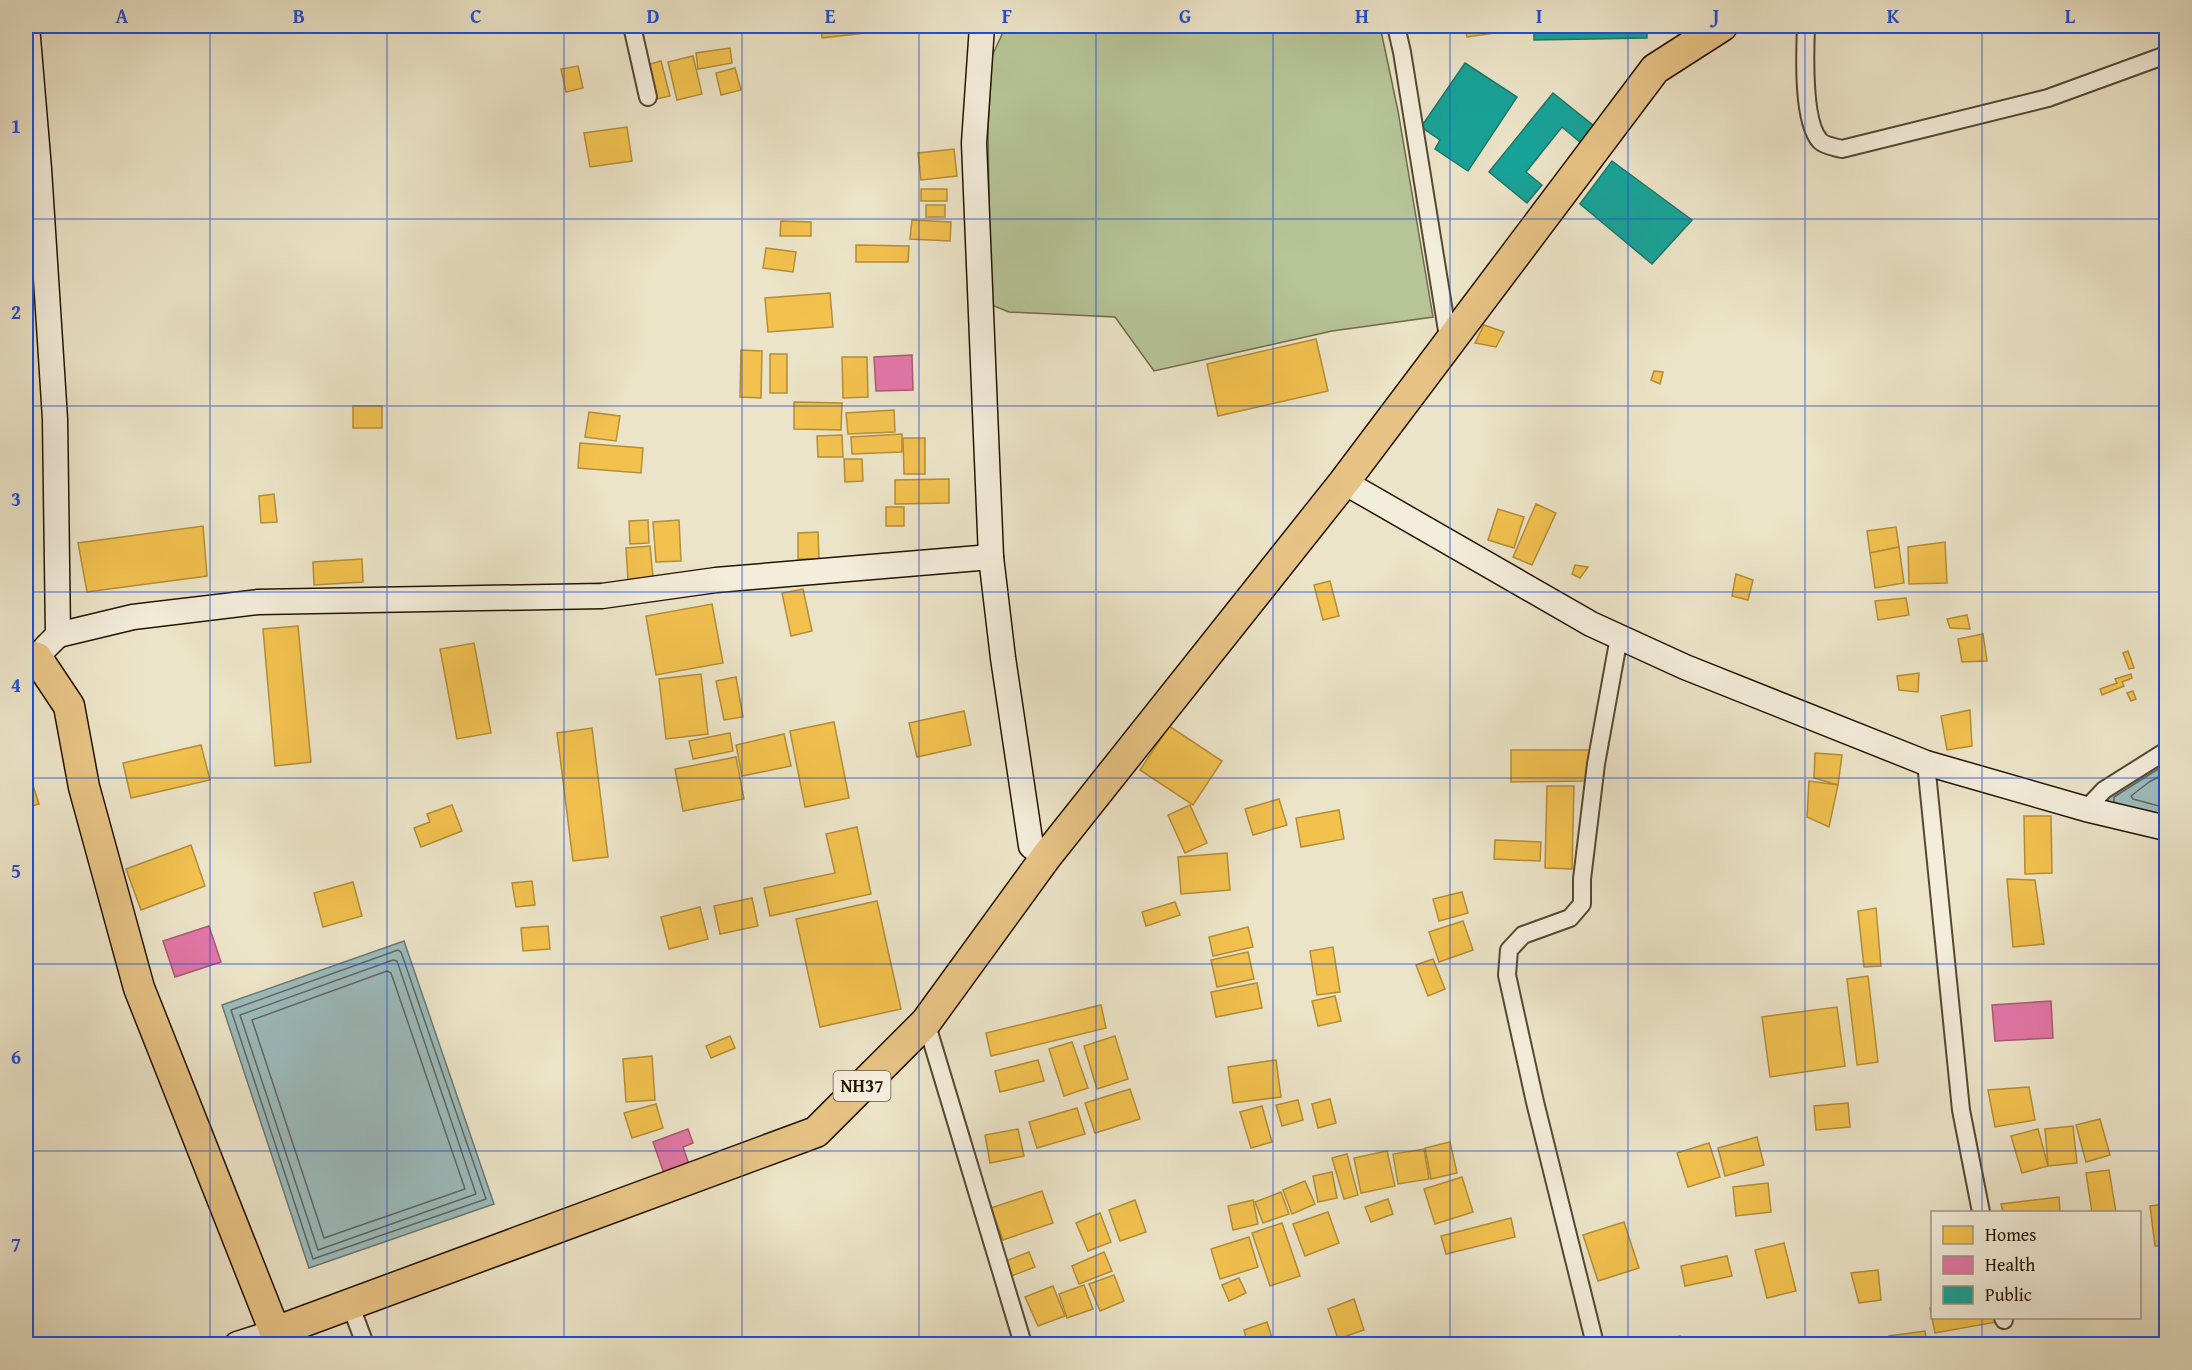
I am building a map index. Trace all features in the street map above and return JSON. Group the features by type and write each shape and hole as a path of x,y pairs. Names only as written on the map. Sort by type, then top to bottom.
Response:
{"highway":[{"name":"NH37","path":"275,1332 816,1132 926,1022 1046,857 1344,482 1655,69 1722,26"},
{"path":"31,656 69,706 84,787 139,988 275,1332"}],"street":[{"path":"27,26 39,169 55,419 58,635"},
{"path":"632,26 648,97"},
{"path":"982,26 974,143 991,557 1003,658 1031,846 1046,857"},
{"path":"1396,26 1449,343"},
{"path":"1806,26 1807,105 1813,132 1822,144 1842,149 2048,98 2166,55"},
{"path":"1344,482 1591,624 1737,688 1926,763 2086,809 2166,828"},
{"path":"31,656 58,635 133,617 258,602 602,596 716,580 991,557"},
{"path":"1595,1344 1535,1102 1508,975 1509,950 1523,935 1570,918 1582,904 1582,879 1596,764 1619,638"},
{"path":"2086,809 2104,790 2166,752"},
{"path":"1926,763 1961,1110 1981,1211"},
{"path":"926,1022 1023,1344"},
{"path":"350,1304 364,1344"},
{"path":"237,1344 275,1332"}],"green space":[{"path":"1006,26 1380,26 1398,111 1433,317 1332,331 1154,371 1115,317 1009,312 989,304 988,129 992,56"}],"water":[{"path":"2166,757 2166,822 2100,805 2105,796"},
{"path":"404,941 494,1204 309,1268 222,1005"}],"building: Homes":[{"path":"651,26 682,26 653,32"},
{"path":"745,26 774,26 775,28 746,32"},
{"path":"821,26 873,26 874,32 822,38"},
{"path":"1465,26 1524,26 1525,29 1467,37"},
{"path":"730,48 732,63 698,69 696,53"},
{"path":"693,56 702,94 677,100 668,62"},
{"path":"661,61 670,96 647,101 639,67"},
{"path":"578,66 583,88 566,92 561,69"},
{"path":"735,68 741,90 721,95 716,73"},
{"path":"627,127 632,161 590,167 584,133"},
{"path":"954,149 957,176 921,180 918,153"},
{"path":"921,189 947,189 947,201 921,201"},
{"path":"926,205 945,205 945,217 926,217"},
{"path":"912,220 951,222 950,241 910,239"},
{"path":"781,221 811,222 811,236 780,236"},
{"path":"856,245 909,246 908,262 856,262"},
{"path":"766,248 796,252 793,272 763,268"},
{"path":"830,293 833,327 768,332 765,298"},
{"path":"1484,325 1504,332 1496,347 1475,343"},
{"path":"1316,339 1328,391 1218,416 1207,364"},
{"path":"741,350 762,351 761,398 740,397"},
{"path":"770,354 787,354 787,393 770,393"},
{"path":"842,357 867,357 868,397 843,398"},
{"path":"1654,371 1663,372 1660,384 1651,380"},
{"path":"794,402 842,403 841,430 794,429"},
{"path":"353,406 382,406 382,428 353,428"},
{"path":"894,410 895,432 848,434 846,413"},
{"path":"589,412 620,416 616,441 585,437"},
{"path":"902,434 902,452 852,454 851,437"},
{"path":"842,435 843,457 818,457 817,436"},
{"path":"903,438 925,438 925,474 904,474"},
{"path":"580,443 643,448 641,473 578,468"},
{"path":"844,459 862,459 863,481 845,482"},
{"path":"949,479 949,503 895,504 895,480"},
{"path":"274,494 277,522 261,523 259,496"},
{"path":"1536,504 1556,513 1532,565 1513,557"},
{"path":"886,507 904,507 904,526 886,526"},
{"path":"1498,509 1524,517 1514,548 1488,540"},
{"path":"648,520 649,543 630,544 629,521"},
{"path":"679,520 681,561 656,562 653,522"},
{"path":"203,526 207,576 87,592 78,543"},
{"path":"1896,527 1899,547 1870,553 1867,531"},
{"path":"818,532 819,559 798,559 798,533"},
{"path":"1945,542 1947,583 1909,584 1908,547"},
{"path":"650,546 653,577 628,580 626,548"},
{"path":"1899,547 1904,583 1875,588 1870,553"},
{"path":"362,559 363,582 314,585 313,562"},
{"path":"1575,565 1588,567 1580,578 1572,574"},
{"path":"1736,574 1753,580 1748,600 1732,596"},
{"path":"1330,581 1339,616 1323,620 1314,585"},
{"path":"803,589 812,631 791,636 782,593"},
{"path":"1906,598 1909,615 1878,620 1875,601"},
{"path":"712,604 723,663 656,675 646,616"},
{"path":"1967,615 1970,629 1950,628 1947,619"},
{"path":"298,626 311,762 275,766 263,629"},
{"path":"1983,634 1987,661 1962,662 1958,639"},
{"path":"474,643 491,733 457,739 440,649"},
{"path":"2128,651 2134,668 2129,669 2123,653"},
{"path":"1919,673 1918,692 1899,690 1897,676"},
{"path":"701,674 708,734 666,739 659,679"},
{"path":"2131,674 2132,678 2122,682 2124,686 2102,695 2100,689 2117,683 2115,679"},
{"path":"736,677 743,717 724,720 716,681"},
{"path":"2133,691 2136,699 2131,701 2127,693"},
{"path":"1970,710 1972,746 1947,750 1941,716"},
{"path":"964,711 971,745 917,757 909,723"},
{"path":"834,722 849,798 805,807 790,731"},
{"path":"1169,726 1222,761 1193,805 1140,770"},
{"path":"592,728 608,857 573,861 557,733"},
{"path":"730,733 733,751 693,759 689,741"},
{"path":"784,734 791,766 742,776 736,745"},
{"path":"201,745 210,780 131,798 123,763"},
{"path":"1511,750 1590,750 1590,781 1511,782"},
{"path":"1815,753 1842,755 1838,785 1814,778"},
{"path":"736,757 744,799 683,811 675,769"},
{"path":"30,776 39,804 26,808 26,778"},
{"path":"1809,781 1838,785 1829,827 1807,817"},
{"path":"1547,786 1574,786 1572,869 1545,868"},
{"path":"1279,799 1287,825 1253,835 1245,809"},
{"path":"452,805 462,831 421,847 414,828 430,822 427,814"},
{"path":"1190,805 1207,843 1185,853 1168,815"},
{"path":"1339,810 1344,839 1301,847 1296,818"},
{"path":"2024,816 2051,816 2052,873 2025,874"},
{"path":"857,827 871,894 770,916 764,888 835,873 826,834"},
{"path":"1495,840 1541,842 1540,861 1494,859"},
{"path":"191,845 205,886 141,910 126,869"},
{"path":"1227,853 1230,890 1181,894 1178,857"},
{"path":"2007,879 2035,880 2044,944 2013,947"},
{"path":"532,881 535,905 516,907 512,883"},
{"path":"353,882 362,916 323,927 314,893"},
{"path":"1462,892 1468,913 1439,921 1433,899"},
{"path":"752,898 758,926 720,934 714,906"},
{"path":"877,901 901,1009 820,1027 796,919"},
{"path":"1175,902 1180,915 1146,926 1142,912"},
{"path":"700,907 708,939 669,949 661,917"},
{"path":"1876,908 1881,966 1864,967 1858,911"},
{"path":"1463,921 1473,950 1439,962 1429,932"},
{"path":"548,926 550,949 523,951 521,928"},
{"path":"1248,927 1253,947 1213,956 1209,937"},
{"path":"1333,947 1340,992 1317,995 1310,951"},
{"path":"1248,952 1254,979 1217,987 1211,960"},
{"path":"1433,959 1445,989 1428,996 1416,965"},
{"path":"1868,976 1878,1062 1857,1065 1847,979"},
{"path":"1257,983 1262,1008 1216,1017 1211,992"},
{"path":"1335,996 1341,1021 1318,1026 1312,1001"},
{"path":"1101,1005 1106,1028 991,1056 986,1033"},
{"path":"1837,1007 1845,1066 1770,1077 1762,1017"},
{"path":"730,1036 735,1048 711,1058 706,1046"},
{"path":"1115,1036 1128,1079 1097,1089 1084,1046"},
{"path":"1072,1042 1088,1088 1064,1096 1049,1049"},
{"path":"652,1056 655,1100 626,1102 623,1059"},
{"path":"1038,1060 1044,1081 1000,1092 995,1071"},
{"path":"1276,1060 1281,1097 1233,1103 1228,1067"},
{"path":"2029,1087 2035,1120 1995,1127 1988,1090"},
{"path":"1130,1089 1140,1119 1095,1133 1085,1103"},
{"path":"1330,1099 1336,1123 1318,1128 1312,1104"},
{"path":"1298,1100 1303,1120 1282,1126 1276,1105"},
{"path":"1848,1103 1850,1127 1816,1130 1814,1106"},
{"path":"656,1104 663,1128 632,1138 624,1113"},
{"path":"1262,1106 1272,1142 1251,1148 1240,1112"},
{"path":"1077,1108 1085,1134 1037,1148 1029,1122"},
{"path":"2100,1119 2110,1155 2086,1162 2076,1125"},
{"path":"2073,1126 2077,1163 2048,1166 2045,1129"},
{"path":"1018,1129 1024,1156 990,1163 985,1135"},
{"path":"2038,1129 2048,1166 2022,1173 2011,1136"},
{"path":"1757,1137 1764,1165 1725,1176 1718,1148"},
{"path":"1450,1142 1457,1173 1431,1179 1425,1148"},
{"path":"1709,1143 1720,1177 1688,1187 1677,1153"},
{"path":"1424,1149 1429,1179 1398,1184 1393,1154"},
{"path":"1387,1151 1395,1186 1361,1193 1354,1158"},
{"path":"1347,1154 1358,1195 1344,1199 1332,1158"},
{"path":"2109,1170 2116,1211 2092,1211 2086,1173"},
{"path":"1332,1172 1337,1198 1318,1202 1313,1176"},
{"path":"1462,1177 1473,1212 1435,1224 1424,1189"},
{"path":"1305,1181 1315,1204 1292,1214 1283,1190"},
{"path":"1768,1183 1771,1212 1736,1216 1733,1187"},
{"path":"1042,1191 1053,1223 1003,1240 991,1208"},
{"path":"1281,1192 1289,1214 1263,1223 1255,1202"},
{"path":"2059,1197 2060,1211 2003,1211 2001,1204"},
{"path":"1388,1199 1393,1214 1371,1222 1365,1207"},
{"path":"1135,1200 1146,1232 1120,1241 1109,1210"},
{"path":"1253,1200 1258,1224 1233,1230 1228,1206"},
{"path":"2166,1204 2166,1245 2155,1246 2150,1206"},
{"path":"1328,1212 1339,1243 1305,1256 1293,1224"},
{"path":"1100,1213 1111,1242 1088,1251 1076,1223"},
{"path":"1511,1218 1515,1237 1446,1254 1441,1236"},
{"path":"1624,1222 1639,1268 1598,1281 1583,1235"},
{"path":"1282,1223 1300,1276 1270,1286 1252,1233"},
{"path":"1249,1237 1258,1267 1220,1279 1211,1249"},
{"path":"1784,1243 1796,1291 1767,1298 1755,1250"},
{"path":"1029,1252 1035,1267 1001,1280 995,1265"},
{"path":"1104,1252 1112,1271 1079,1284 1072,1266"},
{"path":"1727,1256 1732,1276 1685,1286 1681,1266"},
{"path":"1878,1270 1881,1300 1859,1303 1851,1273"},
{"path":"1114,1275 1124,1301 1100,1311 1089,1284"},
{"path":"1239,1278 1246,1293 1229,1301 1222,1285"},
{"path":"1084,1285 1093,1309 1067,1318 1059,1294"},
{"path":"1053,1286 1065,1316 1038,1326 1025,1297"},
{"path":"1354,1299 1364,1330 1338,1339 1328,1309"},
{"path":"1932,1319 1996,1319 1997,1322 1935,1333"},
{"path":"1267,1322 1274,1344 1248,1344 1244,1330"},
{"path":"1925,1331 1927,1344 1891,1344 1889,1336"},
{"path":"1680,1336 1683,1344 1661,1344 1660,1341"}],"building: Health":[{"path":"912,355 913,390 876,391 874,357"},
{"path":"209,926 221,962 175,977 163,941"},
{"path":"2051,1001 2053,1038 1995,1041 1992,1005"},
{"path":"688,1129 693,1143 683,1147 691,1170 666,1179 653,1142"}],"building: Public":[{"path":"1534,26 1647,26 1647,38 1534,40"},
{"path":"1465,63 1517,97 1468,171 1435,149 1440,140 1421,127"},
{"path":"1553,93 1594,126 1581,143 1562,127 1526,172 1542,185 1527,203 1489,172"},
{"path":"1612,161 1692,220 1652,264 1580,204"}]}
